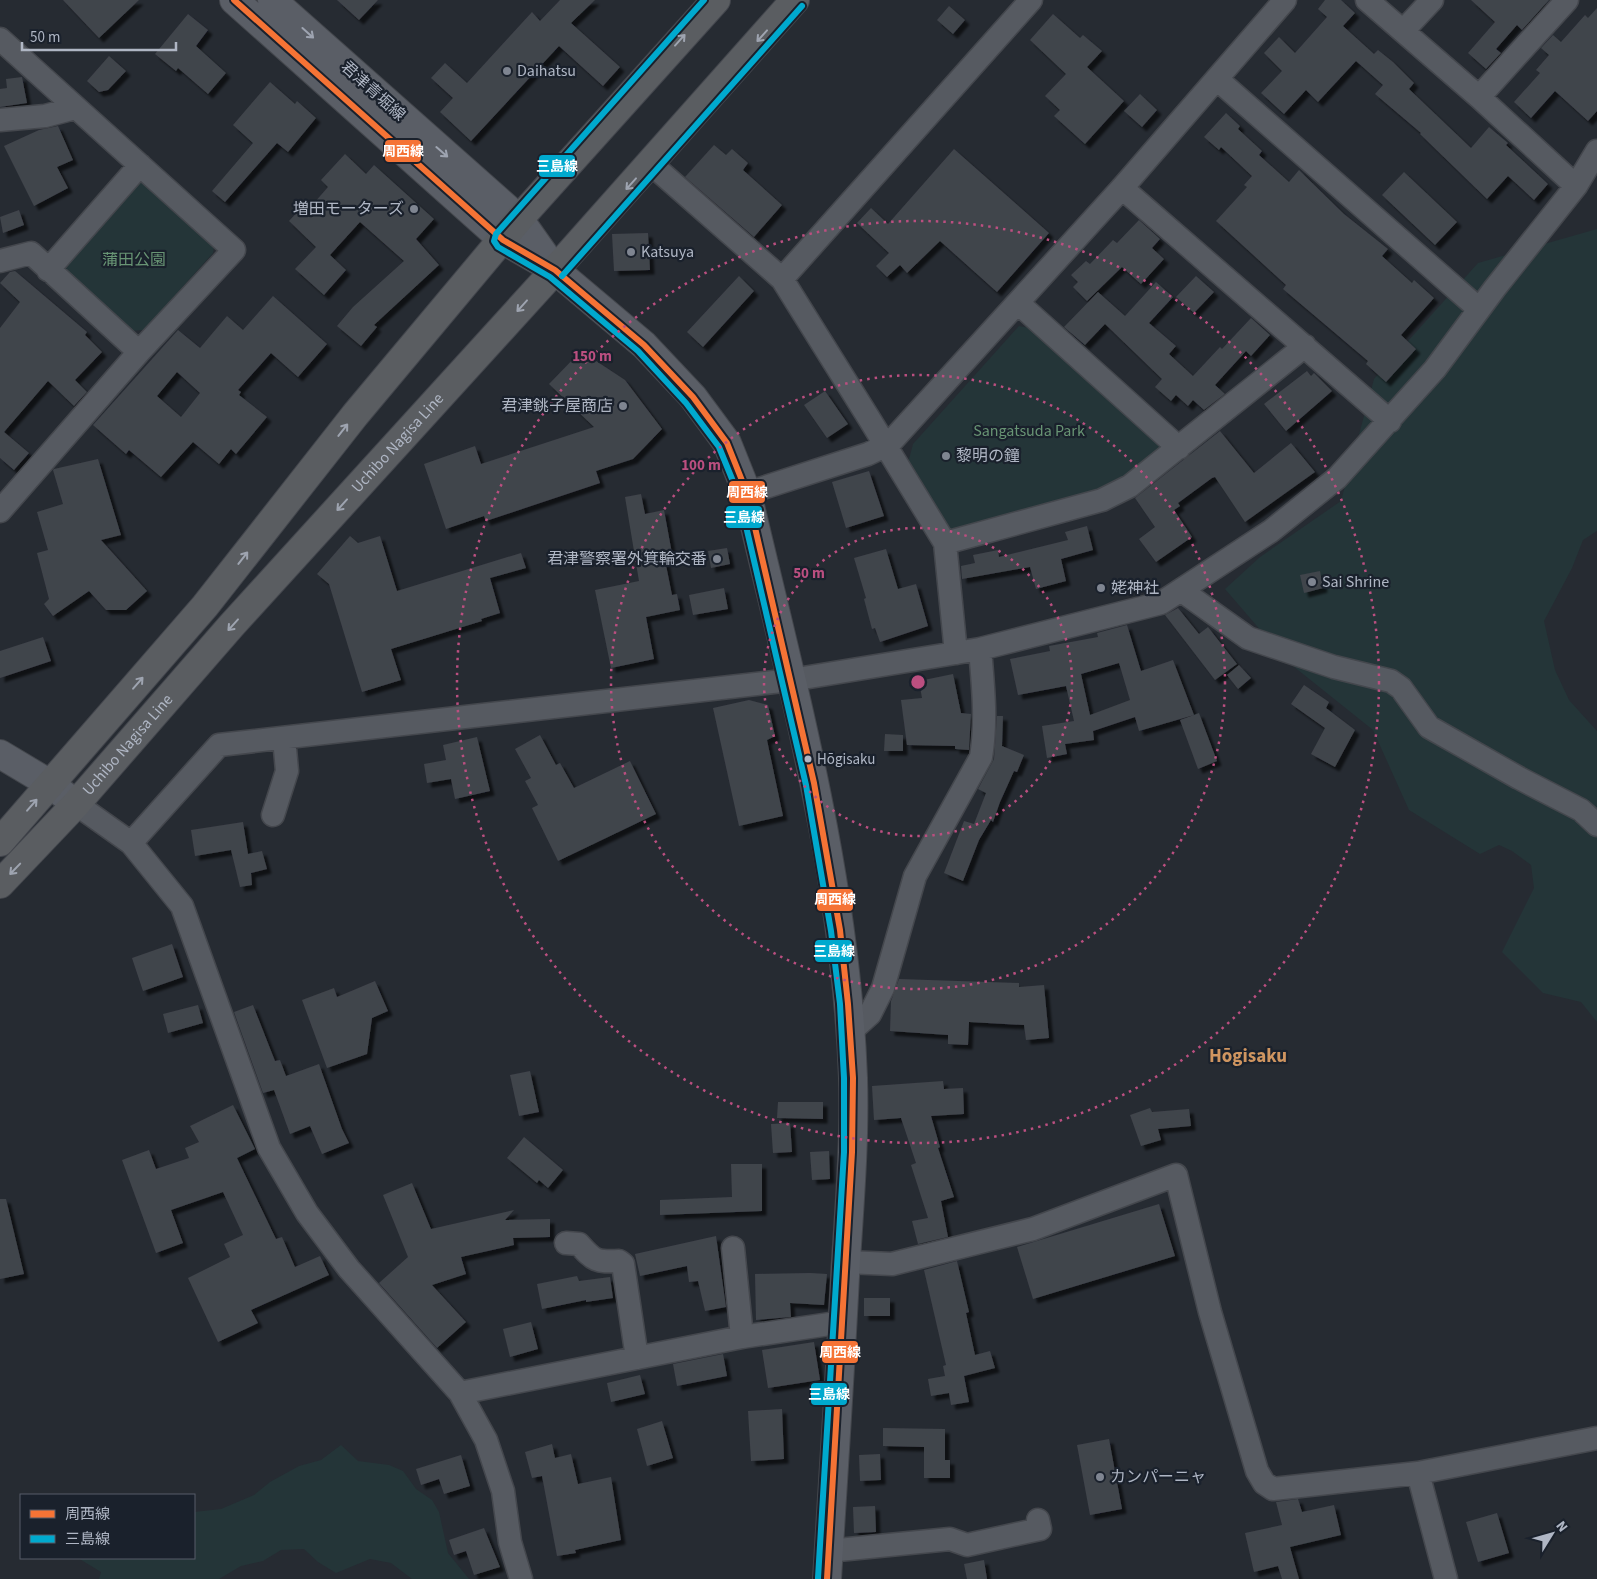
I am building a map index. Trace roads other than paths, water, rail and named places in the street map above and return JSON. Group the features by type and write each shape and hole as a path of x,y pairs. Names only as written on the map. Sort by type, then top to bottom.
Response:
{"highway":[{"name":"Uchibo Nagisa Line","path":"0,842 205,606 355,415 511,230 716,0"},
{"name":"Uchibo Nagisa Line","path":"0,884 76,804 231,626 555,270 795,0"}],"main road":[{"name":"君津青堀線","path":"234,0 511,230"},
{"name":"君津青堀線","path":"272,0 511,230 644,345 693,397 727,444 747,492 791,680 833,875 843,959 853,1078 843,1322 826,1579"},
{"path":"0,754 50,784 76,804"}],"street":[{"path":"782,279 1031,0"},
{"path":"747,492 868,454 885,446 906,427 1218,80 1285,0"},
{"path":"1367,0 1479,97 1576,186"},
{"path":"1403,31 1432,0"},
{"path":"1479,97 1567,0"},
{"path":"0,39 234,250 139,352 0,511"},
{"path":"1218,80 1480,309"},
{"path":"0,120 45,116 75,108"},
{"path":"131,843 220,745 791,680 980,649 1161,603 1271,531 1337,478 1435,369 1576,186 1597,152"},
{"path":"650,162 782,279 944,543 956,653"},
{"path":"48,270 140,165"},
{"path":"1122,188 1390,421"},
{"path":"0,261 31,253 139,352"},
{"path":"1018,304 1179,448"},
{"path":"944,543 1102,500 1130,486 1305,346"},
{"path":"1182,591 1248,638 1334,667 1391,681 1401,688 1429,727 1519,778 1581,810 1597,824"},
{"path":"849,1033 870,1014 883,988 915,876 981,757 984,705 980,649"},
{"path":"273,815 287,772 284,738"},
{"path":"76,804 131,843 182,906 269,1148 307,1213 349,1269 460,1393 486,1440 503,1491 510,1542 521,1579"},
{"path":"846,1262 892,1264 1033,1229 1176,1175 1210,1312 1256,1471 1264,1483 1273,1489 1418,1473 1597,1438"},
{"path":"566,1243 580,1244 594,1260 600,1262 619,1261 623,1264 637,1358"},
{"path":"733,1248 742,1338"},
{"path":"460,1393 742,1338 843,1322"},
{"path":"1418,1473 1446,1579"},
{"path":"828,1551 950,1539 967,1545 1040,1529 1038,1520"}],"place":[{"name":"Daihatsu","path":"507,71"},
{"name":"増田モーターズ","path":"414,209"},
{"name":"Katsuya","path":"631,252"},
{"name":"君津銚子屋商店","path":"623,406"},
{"name":"黎明の鐘","path":"946,456"},
{"name":"君津警察署外箕輪交番","path":"717,559"},
{"name":"Sai Shrine","path":"1312,582"},
{"name":"姥神社","path":"1101,588"},
{"name":"Hōgisaku","path":"808,759"},
{"name":"カンパーニャ","path":"1100,1477"}],"district":[{"name":"Hōgisaku","path":"1248,1056"}],"park label":[{"name":"蒲田公園","path":"134,260"},
{"name":"Sangatsuda Park","path":"1029,431"}]}
